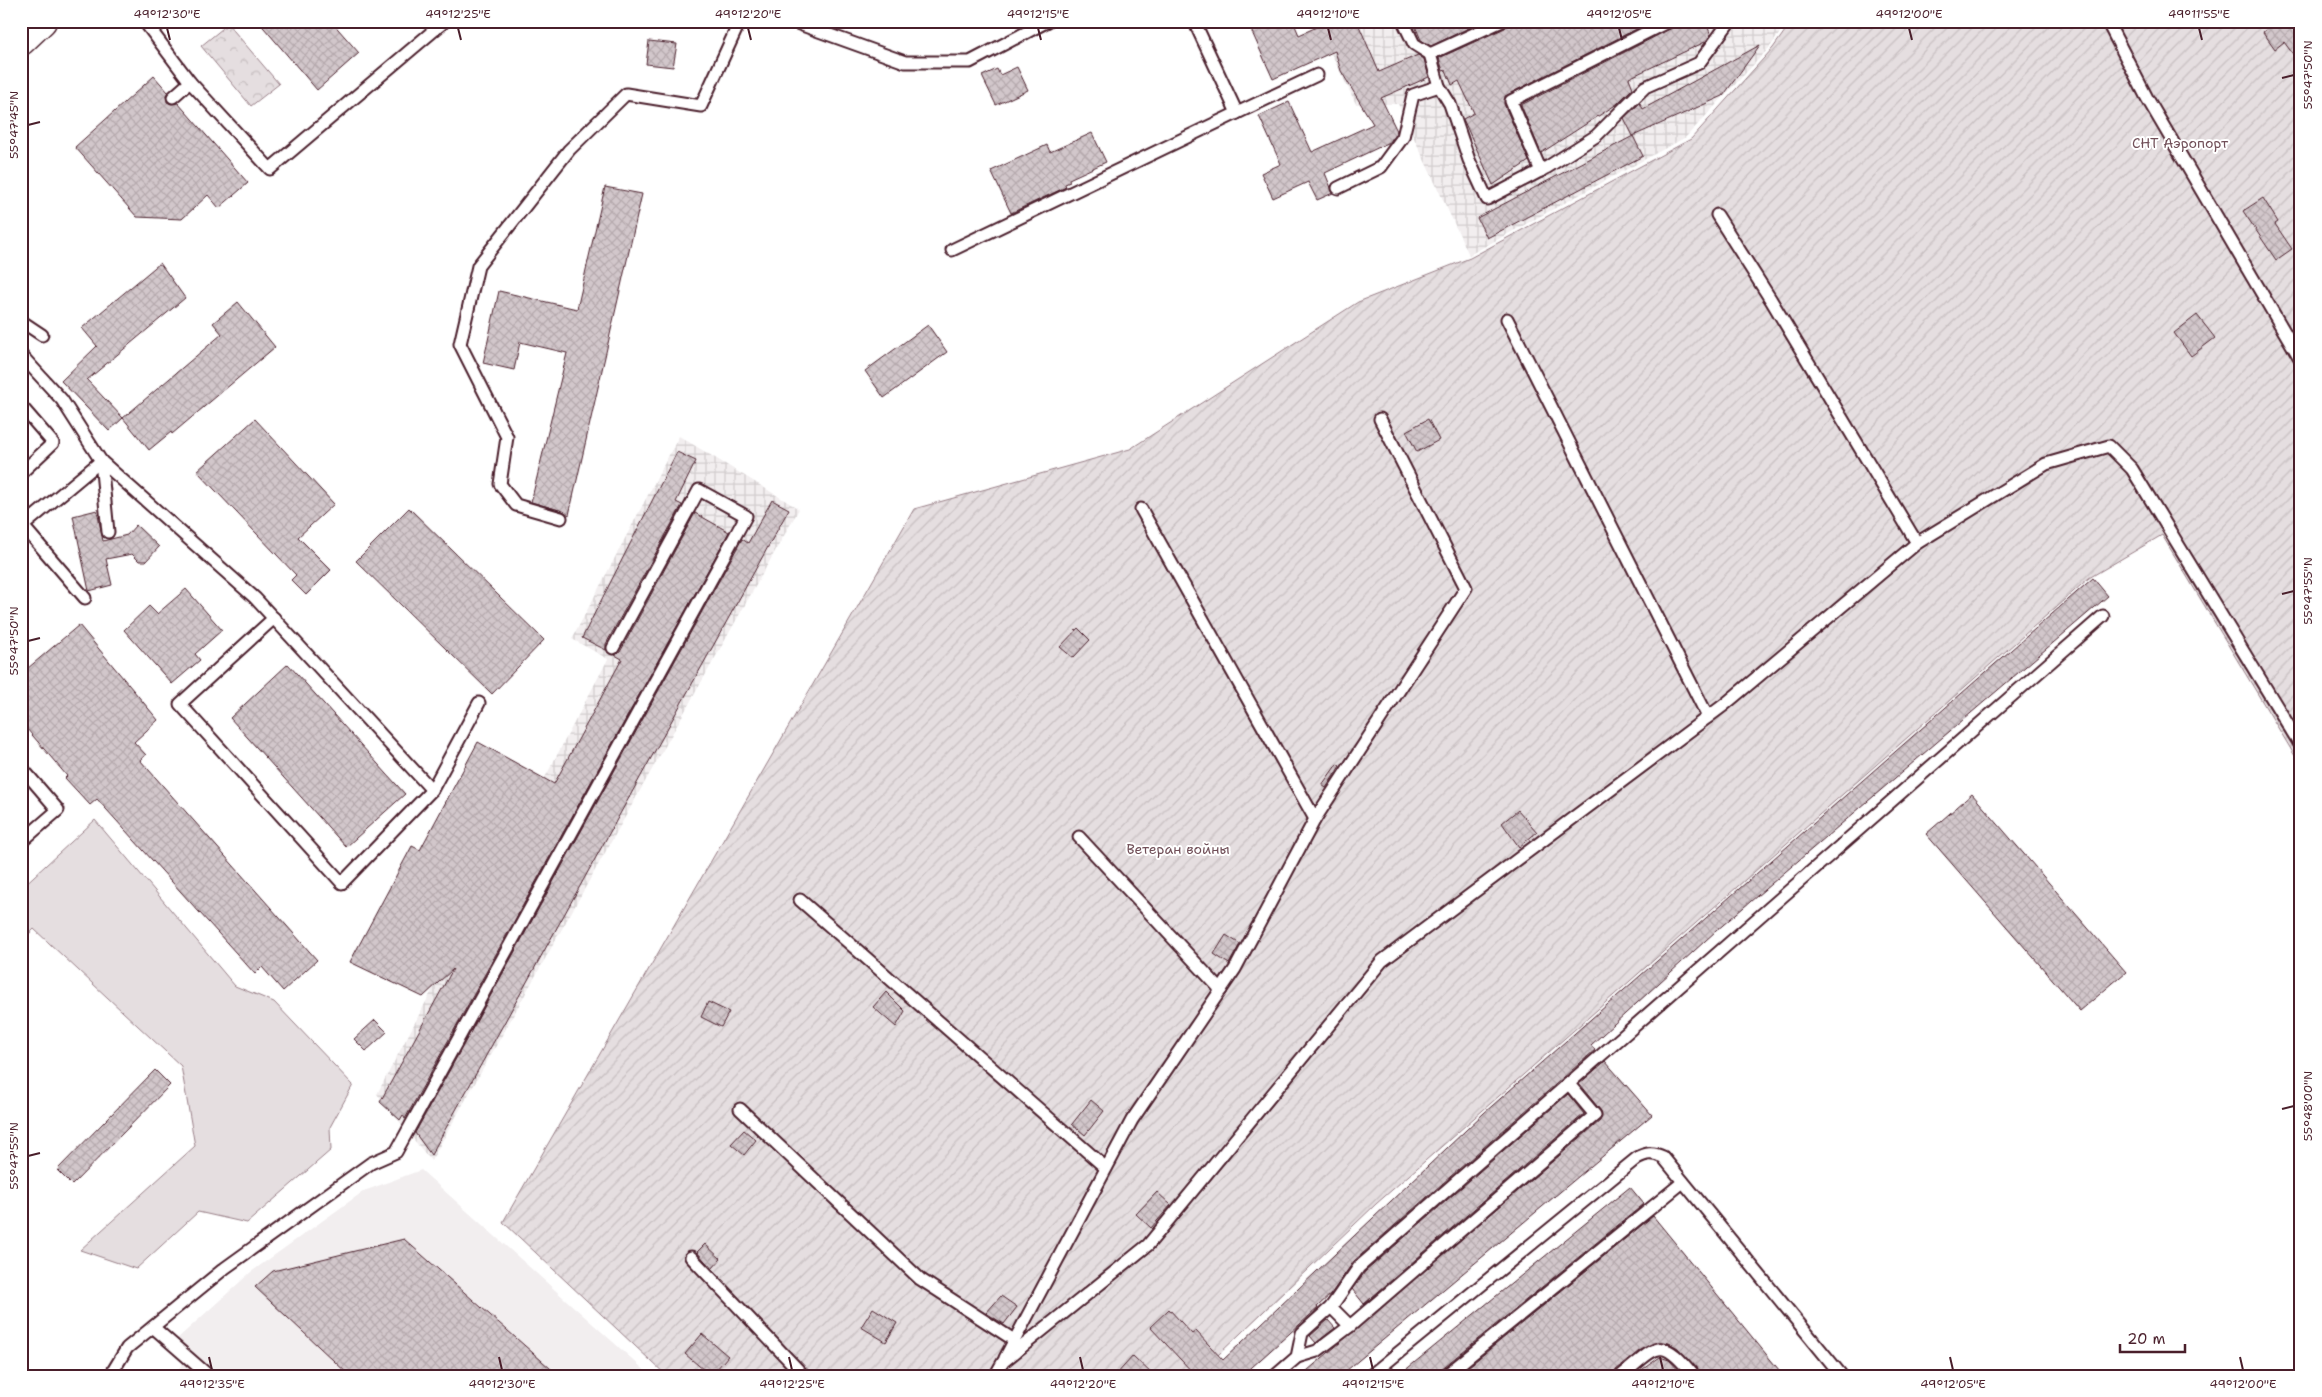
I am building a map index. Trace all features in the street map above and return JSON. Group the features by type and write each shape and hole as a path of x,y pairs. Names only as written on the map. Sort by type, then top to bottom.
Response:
{"street":[{"path":"21,41 42,21"}],"lane":[{"path":"144,21 190,82 270,169 445,21"},
{"path":"152,30 163,21"},
{"path":"561,518 516,505 500,484 507,437 460,344 478,266 569,150 626,94 701,106 740,21"},
{"path":"790,21 905,62 970,62 1048,21"},
{"path":"1194,21 1237,113"},
{"path":"1403,21 1414,44 1430,54 1440,86 1450,104 1469,160 1486,199 1541,171 1596,136 1644,87 1699,64 1730,21"},
{"path":"1430,54 1502,21"},
{"path":"1541,171 1512,101 1669,21"},
{"path":"2107,21 2147,98 2301,360"},
{"path":"952,250 1317,75"},
{"path":"173,97 190,82"},
{"path":"1338,188 1382,167 1404,137 1413,96 1440,86"},
{"path":"1716,215 1771,300 1917,543"},
{"path":"1507,319 1708,718"},
{"path":"21,321 42,335"},
{"path":"21,355 62,400 101,461 255,598 432,790"},
{"path":"21,406 53,443 21,473"},
{"path":"995,1376 1132,1120 1235,969 1315,819 1466,588 1380,419"},
{"path":"1003,1362 1148,1245 1382,961 1708,718 1917,543 2046,464 2109,446 2132,469 2301,746"},
{"path":"101,461 108,532"},
{"path":"85,598 23,526 101,461"},
{"path":"110,1376 127,1348 241,1257 371,1163 396,1152 746,516 699,490 613,648"},
{"path":"1141,509 1315,819"},
{"path":"1297,1357 1302,1333 1331,1307 1359,1267 2103,616"},
{"path":"274,618 180,704 342,883 432,790 479,703"},
{"path":"21,767 58,810 21,842"},
{"path":"1079,837 1221,990"},
{"path":"800,900 1106,1168"},
{"path":"1274,1376 1297,1357 1317,1350 1350,1326 1595,1116 1568,1083"},
{"path":"740,1109 920,1279 1014,1340"},
{"path":"1370,1376 1642,1155 1653,1153 1662,1156 1842,1376"},
{"path":"1445,1376 1683,1182"},
{"path":"690,1257 804,1376"},
{"path":"1331,1307 1350,1326"},
{"path":"153,1327 209,1376"},
{"path":"1621,1376 1652,1350 1662,1349 1676,1354 1694,1376"}],"shaded area":[{"path":"1315,21 1788,21 1770,47 1686,137 1469,255 1398,104 1356,104"},
{"path":"679,436 799,509 431,1161 377,1094 608,659 572,639"},
{"path":"421,1170 651,1376 172,1376 193,1352 177,1339 251,1272 364,1191"}],"green space":[{"name":"Ветеран войны","path":"1792,21 2301,21 2301,766 2162,535 2089,578 1376,1204 1196,1376 667,1376 503,1222 914,509 1130,449 1358,302 1470,258 1691,139 1773,48"},
{"path":"228,24 279,84 251,106 201,46"},
{"path":"95,820 235,986 274,1002 353,1085 330,1127 331,1150 247,1223 198,1212 136,1269 80,1250 195,1146 181,1066 34,929 21,942 21,888"}],"building":[{"path":"258,21 331,21 359,53 317,90"},
{"path":"1247,21 1293,21 1299,35 1330,21 1357,21 1379,72 1418,55 1424,59 1429,77 1381,98 1397,131 1390,142 1325,173 1333,193 1317,200 1308,182 1273,198 1261,173 1281,164 1259,116 1289,102 1312,152 1373,124 1341,71 1335,51 1273,79"},
{"path":"1413,21 1483,21 1431,46 1421,40"},
{"path":"1509,21 1652,21 1505,96 1504,104 1529,161 1493,185 1463,119 1474,113 1459,81 1452,85 1446,70 1443,71 1439,58 1505,28"},
{"path":"1676,21 1705,21 1711,35 1705,42 1629,78 1633,88 1617,104 1541,153 1521,105 1672,28"},
{"path":"2278,21 2301,21 2301,65 2284,42 2275,49 2263,32"},
{"path":"649,41 677,44 673,67 646,64"},
{"path":"1760,45 1723,96 1633,136 1624,118 1640,103 1643,109"},
{"path":"1017,67 1028,90 996,105 982,76 997,69 1000,75"},
{"path":"154,76 168,92 166,95 167,102 171,104 178,103 248,183 219,208 208,195 182,219 137,217 75,147"},
{"path":"1092,133 1106,162 1069,179 1070,182 1065,184 1066,187 1011,213 991,171 1047,145 1050,152"},
{"path":"1633,136 1643,156 1487,238 1477,218"},
{"path":"605,187 642,194 569,515 563,511 531,502 567,353 520,342 514,370 483,363 499,291 577,309"},
{"path":"2263,198 2278,222 2275,224 2292,249 2276,260 2243,211"},
{"path":"160,263 185,298 87,380 123,418 109,431 61,381 97,346 82,328"},
{"path":"238,302 275,347 172,434 171,432 149,450 123,418 222,334 213,323"},
{"path":"2197,315 2215,338 2191,356 2174,333"},
{"path":"928,325 947,352 884,398 865,371"},
{"path":"255,419 334,504 298,537 331,570 306,595 291,580 296,575 197,471"},
{"path":"1428,419 1439,440 1417,452 1406,431"},
{"path":"677,452 696,461 676,502 682,505 606,644 606,650 582,638"},
{"path":"772,500 789,509 431,1155 415,1133 742,539 748,543"},
{"path":"409,508 544,640 492,694 356,561"},
{"path":"97,510 103,541 127,535 136,525 159,547 146,561 139,561 132,554 106,559 112,585 89,591 73,516"},
{"path":"695,513 729,532 405,1119 403,1115 400,1120 380,1102 453,969 423,997 350,962 412,846 420,850 478,742 554,784 622,659 615,655 620,652"},
{"path":"2093,578 2108,596 1716,931 1591,1045 1595,1050 1354,1261 1331,1294 1318,1308 1242,1376 1196,1376 1150,1327 1169,1309 1192,1334 1196,1331 1223,1360 1484,1113"},
{"path":"186,589 222,630 195,654 200,660 172,684 124,630 149,606 157,614"},
{"path":"79,625 158,720 134,742 146,755 140,760 317,960 283,991 262,967 255,974 97,799 90,805 65,778 67,776 21,722 21,674"},
{"path":"1078,628 1090,640 1073,658 1060,647"},
{"path":"288,664 405,794 346,847 230,718"},
{"path":"1337,764 1340,766 1326,788 1322,785"},
{"path":"1972,794 2126,972 2080,1011 1926,834"},
{"path":"1518,810 1537,832 1519,847 1502,823"},
{"path":"1226,935 1240,944 1229,964 1214,954"},
{"path":"886,992 905,1011 896,1027 873,1007"},
{"path":"708,1002 729,1012 721,1027 701,1017"},
{"path":"375,1020 387,1032 366,1051 354,1039"},
{"path":"1605,1061 1652,1115 1340,1376 1301,1376 1600,1121 1602,1117 1601,1111 1579,1084"},
{"path":"155,1070 170,1085 72,1185 57,1170"},
{"path":"1568,1094 1584,1114 1364,1304 1352,1289 1365,1272"},
{"path":"1091,1100 1104,1111 1085,1135 1072,1124"},
{"path":"744,1130 756,1140 744,1155 731,1144"},
{"path":"1630,1187 1644,1204 1440,1370 1438,1376 1398,1376"},
{"path":"1157,1192 1171,1205 1151,1228 1136,1214"},
{"path":"1653,1216 1784,1376 1701,1376 1678,1348 1669,1343 1659,1342 1639,1351 1616,1370 1614,1376 1457,1376"},
{"path":"404,1239 559,1376 350,1376 255,1287 273,1271"},
{"path":"705,1244 721,1259 712,1269 697,1252"},
{"path":"1001,1296 1017,1307 1004,1324 986,1313"},
{"path":"873,1308 897,1323 886,1342 861,1327"},
{"path":"1328,1320 1335,1328 1316,1343 1310,1336"},
{"path":"702,1334 728,1356 711,1376 685,1354"},
{"path":"1133,1356 1154,1376 1115,1376"},
{"path":"1660,1357 1669,1360 1684,1376 1633,1376"}],"park label":[{"name":"СНТ Аэропорт","path":"2180,143"}]}
